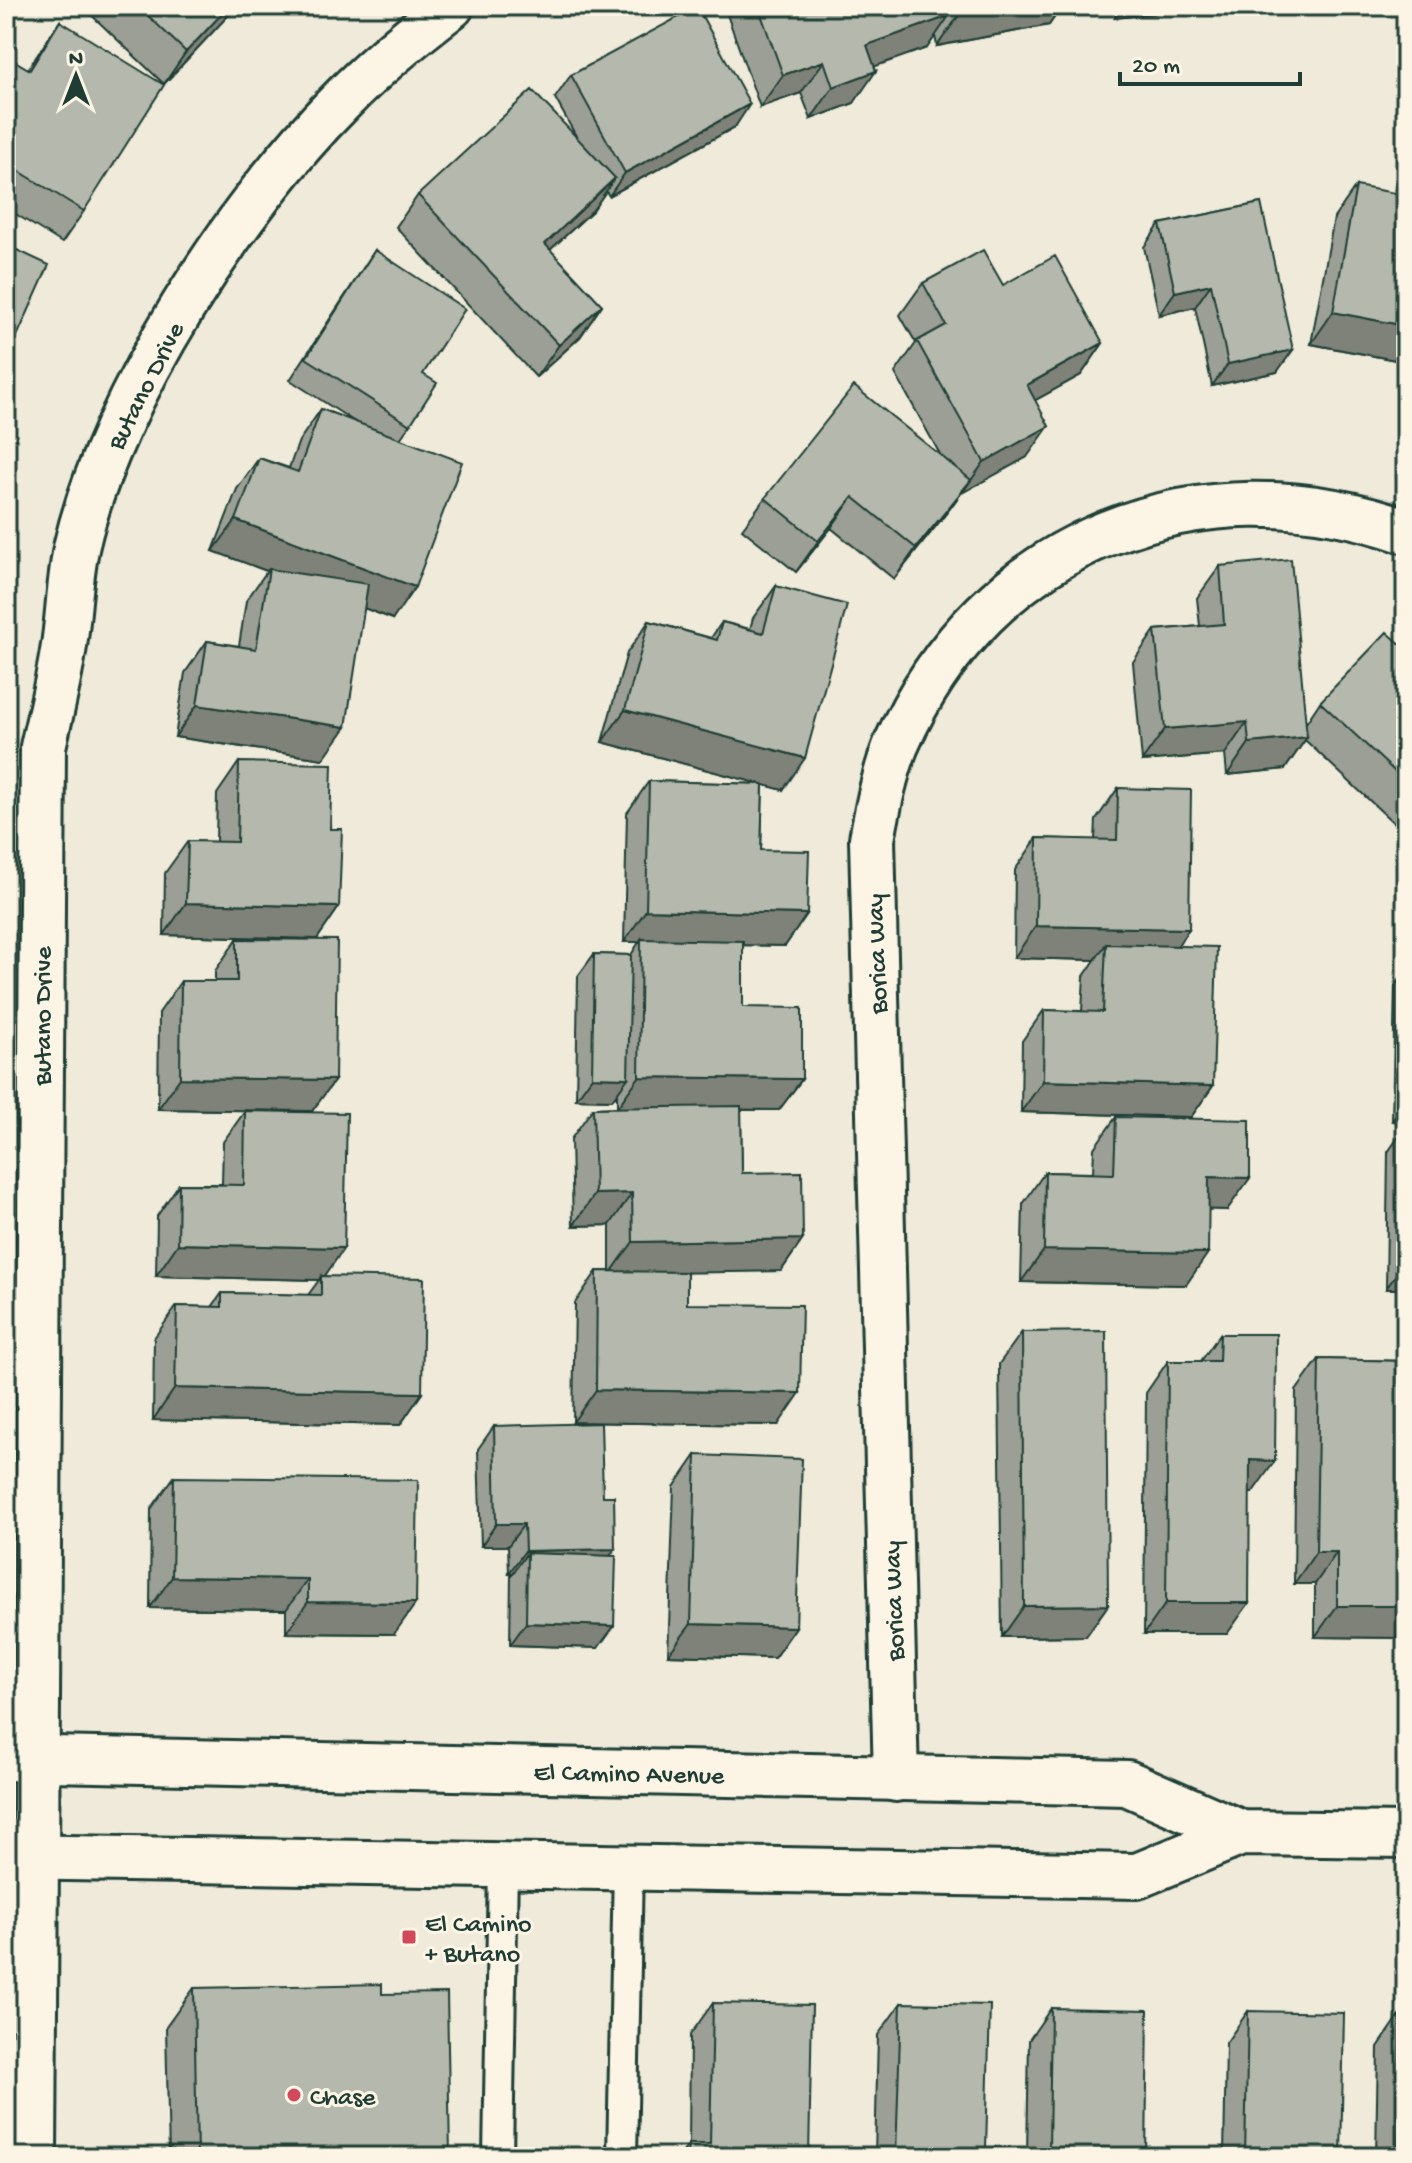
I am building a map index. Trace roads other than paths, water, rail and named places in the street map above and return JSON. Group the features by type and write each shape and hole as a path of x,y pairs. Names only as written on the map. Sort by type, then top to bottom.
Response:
{"street":[{"name":"Butano Drive","path":"34,2157 21,1858 21,1758 43,747 63,653 77,544 110,444 158,350 212,263 272,182 340,102 451,6"},
{"name":"Borica Way","path":"896,1779 872,839 896,747 942,664 972,627 1006,594 1087,541 1176,510 1223,503 1318,506 1365,516 1406,531"},
{"name":"El Camino Avenue","path":"21,1758 1127,1783 1241,1833 1406,1835"},
{"name":"El Camino Avenue","path":"21,1858 1137,1876 1241,1833"}],"lane":[{"path":"498,2157 503,1866"},
{"path":"622,2157 628,1868"}],"place":[{"name":"El Camino + Butano","path":"409,1937"},
{"name":"Chase","path":"294,2095"}]}
